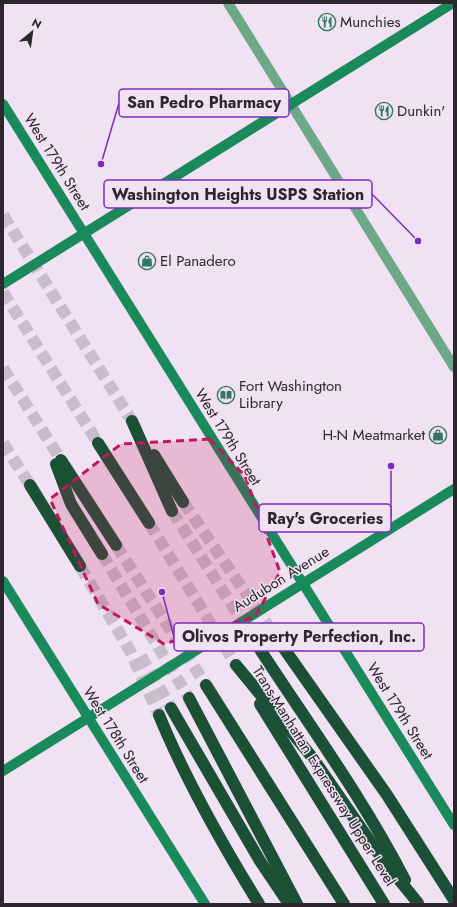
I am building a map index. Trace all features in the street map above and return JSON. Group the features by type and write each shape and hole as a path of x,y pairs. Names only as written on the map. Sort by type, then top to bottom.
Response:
{"highway":[{"path":"172,511 132,421 183,502"},
{"path":"98,443 149,523"},
{"path":"102,554 71,504 58,462 116,545"},
{"path":"30,485 80,566"},
{"path":"278,640 387,795 454,900"},
{"path":"261,651 393,856 418,904"},
{"name":"Trans-Manhattan Expressway Upper Level","path":"384,904 236,665 312,757 383,860 418,904"},
{"path":"206,685 344,904"},
{"path":"189,698 297,904"},
{"path":"171,708 260,861 289,904"},
{"path":"160,715 174,750 259,904"}],"main road":[{"path":"3,284 453,3"},
{"name":"West 179th Street","path":"3,104 454,825"},
{"name":"Audubon Avenue","path":"3,771 454,489"},
{"name":"West 178th Street","path":"3,581 204,904"}],"street":[{"path":"228,3 454,367"}],"highlighted area":[{"path":"210,439 245,476 280,572 255,617 164,644 98,604 50,499 121,444"}],"tunnel":[{"path":"3,215 132,421"},
{"path":"3,292 98,443"},
{"path":"3,368 61,460"},
{"path":"3,443 30,485"},
{"path":"183,502 278,640"},
{"path":"172,511 261,651"},
{"path":"149,523 236,665"},
{"path":"116,545 206,685"},
{"path":"102,554 189,698"},
{"path":"80,566 130,651 159,715"},
{"path":"141,656 171,708"}],"place":[{"name":"Munchies","path":"327,22"},
{"name":"Dunkin'","path":"384,111"},
{"name":"San Pedro Pharmacy","path":"101,164"},
{"name":"Washington Heights USPS Station","path":"418,241"},
{"name":"El Panadero","path":"147,261"},
{"name":"Fort Washington Library","path":"226,395"},
{"name":"H-N Meatmarket","path":"438,435"},
{"name":"Ray's Groceries","path":"391,466"},
{"name":"Olivos Property Perfection, Inc.","path":"162,592"}]}
